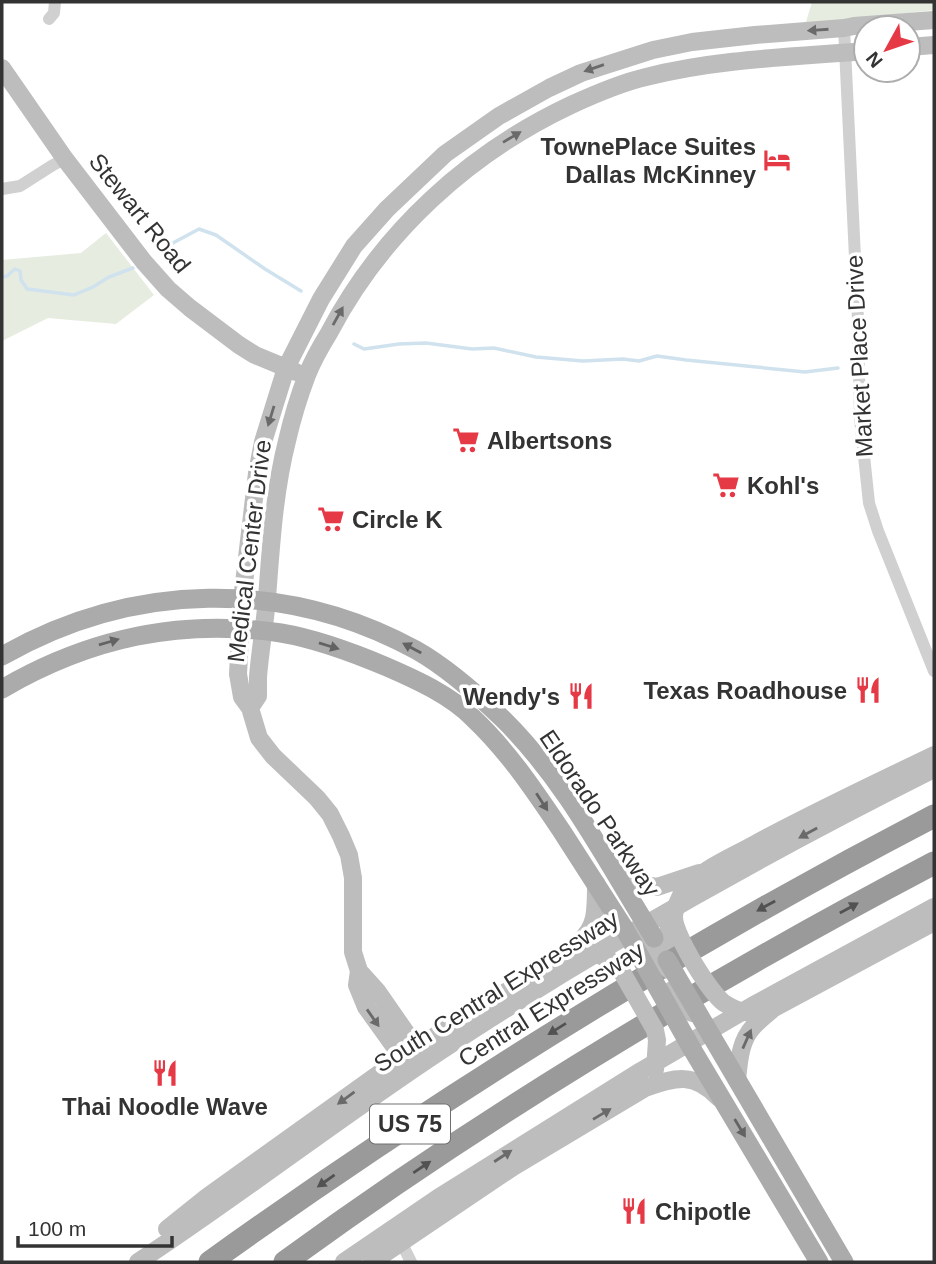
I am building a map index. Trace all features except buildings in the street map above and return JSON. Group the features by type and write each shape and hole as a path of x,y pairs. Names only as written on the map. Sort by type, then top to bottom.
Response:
{"highway":[{"name":"Central Expressway","path":"210,1262 396,1132 558,1028 739,921 934,816"},
{"name":"US 75","path":"285,1262 484,1126 637,1030 763,956 934,863"},
{"path":"291,1262 312,1242"}],"main road":[{"name":"Medical Center Drive","path":"408,1053 394,1046 366,1007 357,985 359,971 353,952 353,878 345,846 330,814 317,798 272,756 259,738 250,708 242,697 238,674 242,600 263,442 286,368 321,299 355,246 402,194 445,154 499,116 581,73 623,58 692,42 934,20"},
{"name":"Medical Center Drive","path":"250,708 258,696 272,531 286,442 307,376 344,304 409,221 458,174 500,144 549,116 598,93 643,78 721,63 852,52"},
{"name":"Stewart Road","path":"2,68 65,159 168,289 239,345 307,376"},
{"path":"468,137 483,156"},
{"path":"256,484 278,489"},
{"name":"Eldorado Parkway","path":"2,656 65,625 120,608 197,598 293,605 332,615 372,628 397,640 419,651 445,670 504,720 540,761 617,875 642,918 662,970 676,1020 819,1262"},
{"path":"2,688 29,663 66,646 70,637 65,625"},
{"name":"Eldorado Parkway","path":"2,688 60,659 126,637 175,630 241,629 283,633 326,644 373,661 444,696 471,715 526,777 624,928 662,970 712,1037 844,1262"},
{"path":"373,661 411,668 431,677 485,717 496,721 504,720"},
{"path":"490,735 499,730 505,733 543,778 561,789"},
{"path":"617,875 636,884 657,887 702,873 790,825 934,754"},
{"name":"South Central Expressway","path":"138,1262 442,1050 560,975 847,812 934,769"},
{"path":"645,1088 664,1054 668,1035 662,970 670,923 683,891 702,873"},
{"path":"546,967 581,942 590,931 595,912 596,883"},
{"path":"344,1262 438,1198 618,1084 752,1006 934,907"},
{"path":"674,913 674,923 681,940 711,990 723,1002 747,1012"},
{"path":"737,1080 742,1048 756,1023 774,1009 934,922"},
{"path":"546,967 587,952 616,954 662,970 708,1003 725,1010 747,1012 774,1009"},
{"path":"587,952 606,958 619,967 654,1030 657,1040 655,1070"},
{"name":"South Central Expressway","path":"124,1262 207,1197 408,1053 546,967"},
{"path":"372,1262 513,1167 645,1088 677,1079 693,1080 708,1087 725,1105"}],"street":[{"path":"49,19 54,13 55,2"},
{"name":"Market Place Drive","path":"844,28 860,418 869,503 934,671"},
{"path":"2,189 20,186 65,159"},
{"path":"401,1242 411,1262"}],"shaded area":[{"path":"812,2 934,2 934,10 900,14 852,14 852,20 805,25"},
{"path":"106,233 154,295 116,324 48,318 2,341 2,260 81,253"}],"waterway":[{"path":"171,244 199,229 216,235 301,291"},
{"path":"2,277 15,269 20,271 21,280 27,289 74,295 133,268"},
{"path":"354,344 364,349 426,343 472,349 494,348 536,357 583,361 639,361 657,356 805,372 838,368"}],"place":[{"name":"TownePlace Suites Dallas McKinney","path":"777,160"},
{"name":"Albertsons","path":"466,440"},
{"name":"Kohl's","path":"726,485"},
{"name":"Circle K","path":"331,519"},
{"name":"Texas Roadhouse","path":"868,690"},
{"name":"Wendy's","path":"581,696"},
{"name":"Thai Noodle Wave","path":"165,1073"},
{"name":"Chipotle","path":"634,1211"}]}
